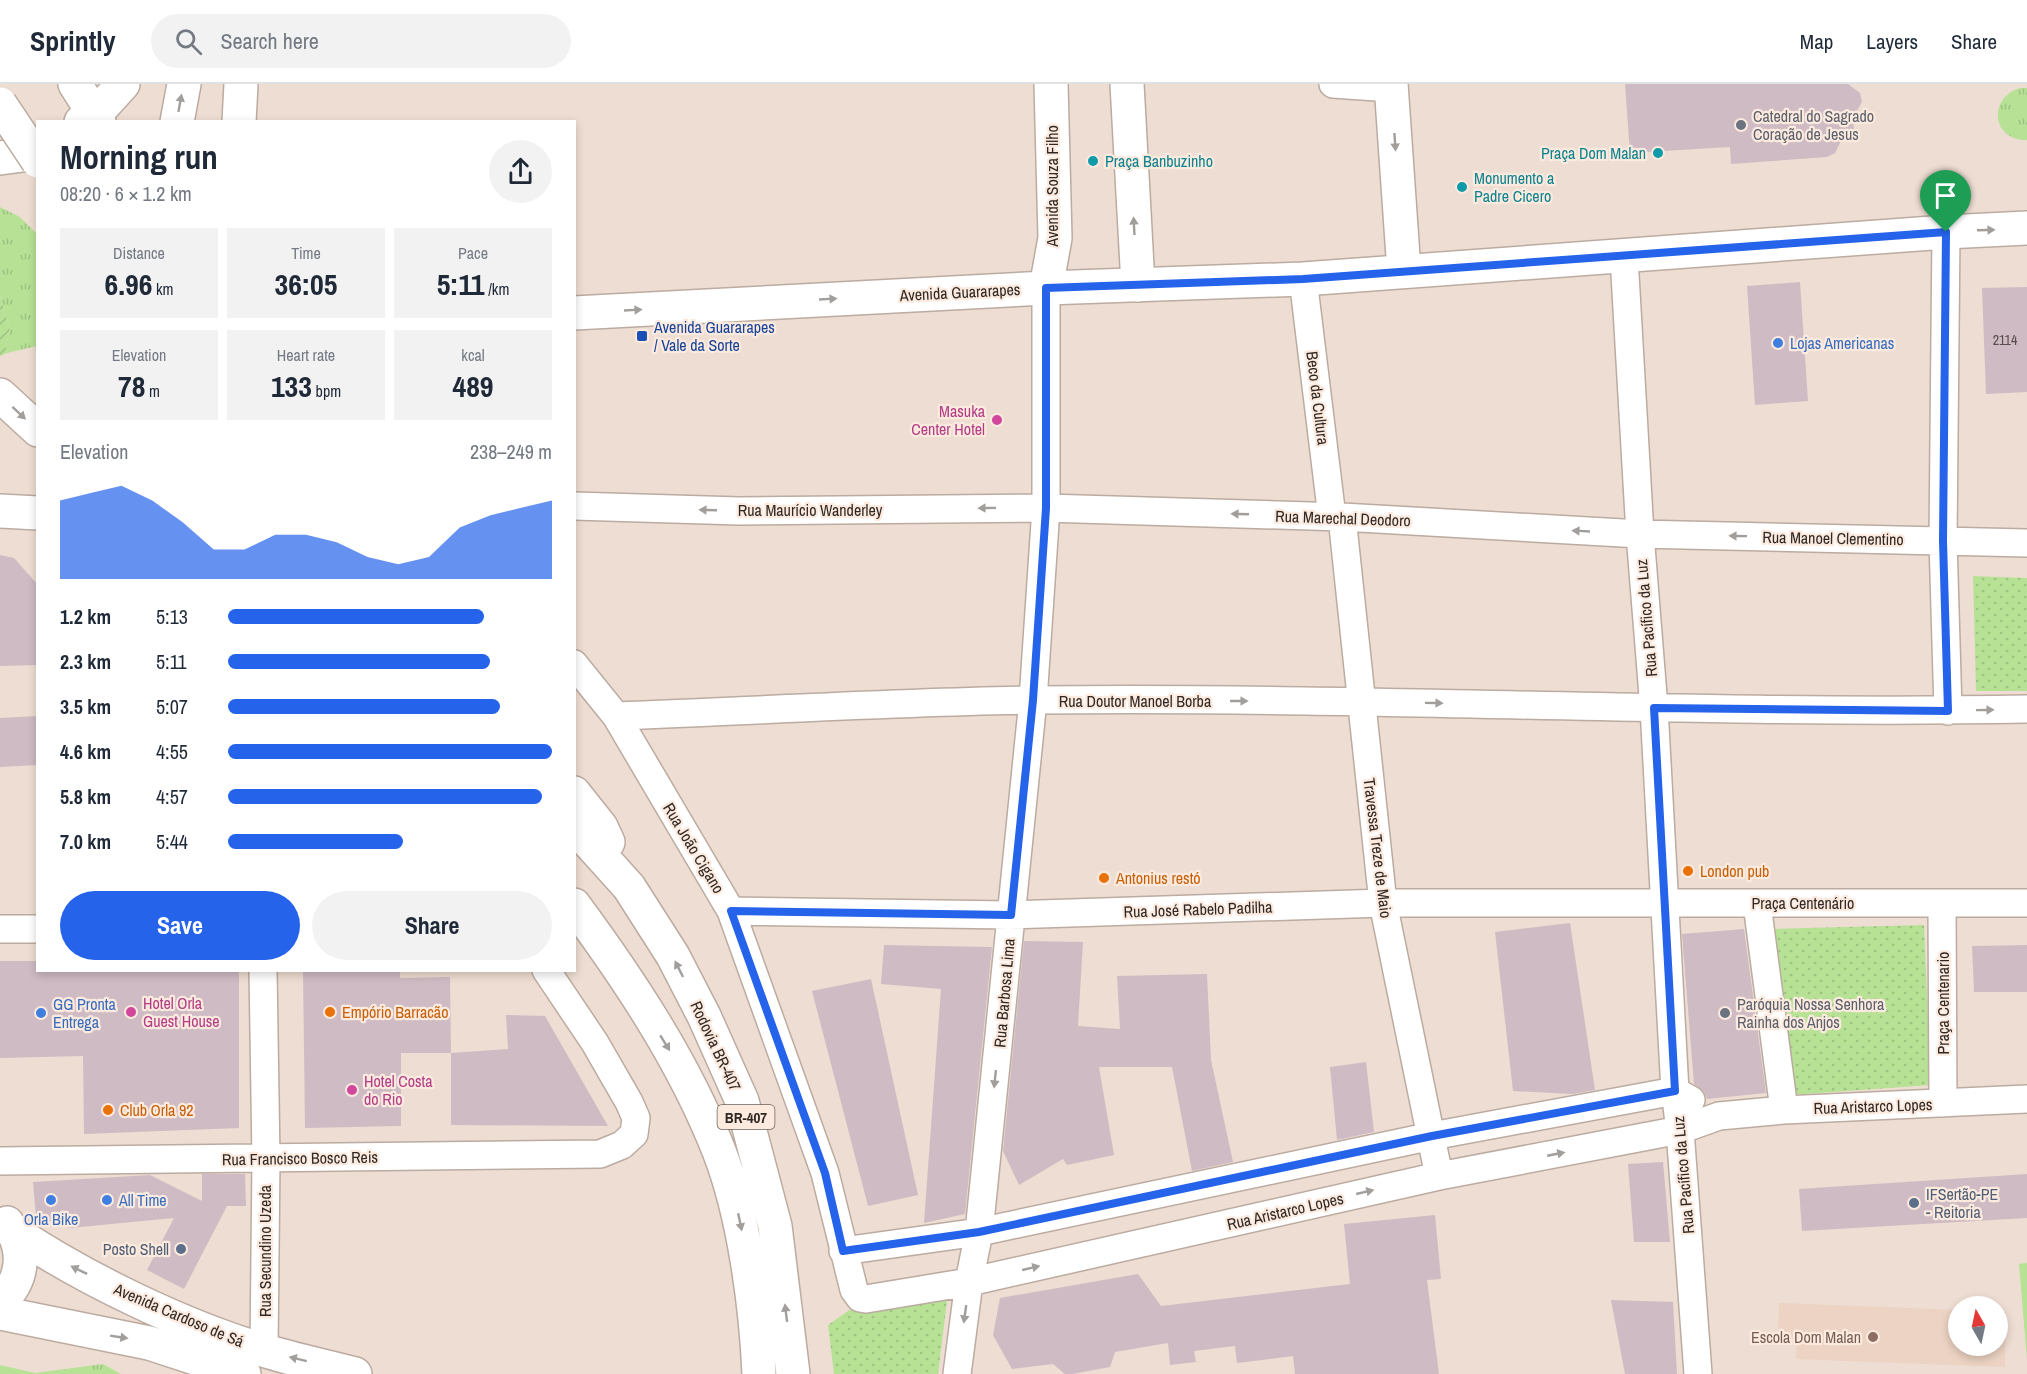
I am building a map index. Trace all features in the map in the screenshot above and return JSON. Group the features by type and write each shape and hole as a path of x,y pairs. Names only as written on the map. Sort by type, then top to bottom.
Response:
{"main road":[{"path":"75,84 91,120 123,84"},
{"path":"177,120 184,84"},
{"path":"239,120 241,84"},
{"name":"Avenida Souza Filho","path":"1046,288 1054,238 1051,84"},
{"path":"1127,84 1137,285"},
{"path":"1391,86 1404,271"},
{"path":"0,104 36,158"},
{"path":"0,157 36,140"},
{"path":"0,157 36,153"},
{"name":"Avenida Guararapes","path":"576,313 1046,288 1303,279 2027,228"},
{"path":"0,395 36,428"},
{"path":"576,796 601,827 629,887"},
{"name":"Rodovia BR-407","path":"576,828 629,887 673,956 704,1016 742,1101 775,1226 793,1372"},
{"name":"BR-407","path":"576,908 612,957 677,1061 719,1152 740,1220 759,1374"},
{"path":"576,925 612,957"},
{"path":"0,1301 17,1280 21,1264 20,1246 7,1223"},
{"name":"Avenida Cardoso de Sá","path":"7,1223 50,1256 181,1320 254,1362"},
{"name":"Avenida Cardoso de Sá","path":"0,1313 254,1362 355,1374"}],"street":[{"path":"1333,84 1391,86"},
{"path":"1946,232 1943,541 1948,711"},
{"name":"Rua Pacífico da Luz","path":"1624,257 1640,534 1654,708 1675,1091 1680,1130 1698,1374"},
{"name":"Beco da Cultura","path":"1303,279 1337,517"},
{"name":"Rua Barbosa Lima","path":"957,1374 969,1282 979,1232 1033,700 1046,508 1046,288"},
{"name":"Rua Maurício Wanderley","path":"576,506 739,511 1046,508"},
{"name":"Rua Marechal Deodoro","path":"1046,508 1337,517 1640,534"},
{"name":"Travessa Treze de Maio","path":"1337,517 1383,903 1439,1176"},
{"name":"Rua Manoel Clementino","path":"1640,534 2027,543"},
{"name":"Rua João Cigano","path":"576,666 616,716 731,911 825,1173 854,1290"},
{"name":"Rua Doutor Manoel Borba","path":"616,716 1033,700 1360,702 1948,711 2027,709"},
{"name":"Rua José Rabelo Padilha","path":"731,911 1011,915 1383,903 1664,902"},
{"name":"Praça Centenário","path":"1664,902 2027,903"},
{"name":"Praça Centenario","path":"1942,903 1943,1103"},
{"path":"1757,904 1784,1110"},
{"path":"0,929 36,929"},
{"name":"Rua Secundino Uzeda","path":"254,1362 266,1159 263,972"},
{"name":"Rua Francisco Bosco Reis","path":"0,1161 600,1154 622,1146 634,1134 636,1118 595,1043 547,972"},
{"path":"843,1251 979,1232 1432,1136 1675,1091 1719,1116"},
{"name":"Rua Aristarco Lopes","path":"854,1290 860,1298 866,1299 969,1282 1439,1176 1680,1130 1719,1116 1784,1110 2027,1099"}],"shaded area":[{"name":"Escola Dom Malan","path":"1779,1303 1948,1310 1948,1356 2005,1356 2005,1367 1796,1359 1796,1340 1778,1334"}],"green space":[{"path":"2020,88 2027,88 2027,140 2006,134 1998,118 1998,109 2002,100 2009,93"},
{"path":"0,207 20,217 36,233 36,346 7,353 6,346 10,330 0,295"},
{"path":"0,295 10,330 6,346 7,353 0,356"},
{"path":"1973,576 2027,578 2027,691 1976,691"},
{"path":"1924,925 1931,1085 1791,1095 1772,929"},
{"path":"2027,1263 2027,1360 2019,1264"},
{"path":"948,1293 938,1374 834,1374 828,1325 858,1304"},
{"path":"103,1364 121,1374 0,1374 0,1365 35,1373"}],"building":[{"name":"Catedral do Sagrado Coração de Jesus","path":"1625,84 1848,84 1860,93 1862,102 1853,117 1854,131 1843,137 1835,153 1827,157 1731,164 1730,147 1630,153"},
{"name":"Lojas Americanas","path":"1800,282 1808,401 1755,405 1747,286"},
{"path":"2027,287 2027,392 1986,394 1982,288"},
{"path":"0,555 14,558 36,583 36,665 0,666"},
{"path":"36,716 36,765 0,767 0,718"},
{"path":"1570,923 1595,1090 1573,1094 1513,1091 1495,932"},
{"name":"Paróquia Nossa Senhora Rainha dos Anjos","path":"1744,929 1766,1093 1707,1099 1704,1092 1694,1084 1682,934"},
{"path":"1024,941 1083,942 1078,1026 1120,1029 1117,976 1207,974 1211,1060 1233,1162 1192,1171 1172,1067 1099,1067 1114,1155 1067,1165 1063,1159 1019,1185 1003,1151"},
{"path":"884,945 992,947 965,1214 924,1223 941,989 881,984"},
{"path":"2027,945 2027,992 1974,992 1972,946"},
{"path":"0,961 36,961 36,972 239,972 239,1128 84,1134 83,1056 0,1058"},
{"path":"303,972 400,972 400,978 450,977 451,1053 401,1053 401,1126 305,1128"},
{"path":"871,979 918,1195 868,1206 812,991"},
{"path":"506,1015 545,1016 608,1126 451,1125 451,1053 508,1049"},
{"path":"1366,1062 1374,1132 1337,1140 1330,1067"},
{"path":"1663,1162 1670,1242 1634,1242 1628,1164"},
{"path":"202,1174 245,1174 246,1206 227,1206 184,1289 147,1270 174,1218 70,1228 36,1217 33,1182 150,1175 202,1201"},
{"name":"IFSertão-PE - Reitoria","path":"2027,1174 2027,1218 1802,1231 1799,1189"},
{"path":"1435,1215 1441,1279 1427,1280 1439,1374 1295,1374 1293,1356 1237,1363 1235,1346 1194,1351 1196,1362 1170,1365 1168,1343 1115,1352 1110,1367 1065,1374 1053,1364 1012,1369 993,1335 1000,1298 1138,1274 1161,1306 1350,1284 1344,1224"},
{"path":"1611,1300 1673,1302 1677,1374 1625,1374"}],"place":[{"name":"Catedral do Sagrado Coração de Jesus","path":"1741,125"},
{"name":"Praça Dom Malan","path":"1658,153"},
{"name":"Praça Banbuzinho","path":"1093,161"},
{"name":"Monumento a Padre Cicero","path":"1462,187"},
{"name":"Avenida Guararapes / Vale da Sorte","path":"642,336"},
{"name":"Lojas Americanas","path":"1778,343"},
{"name":"Masuka Center Hotel","path":"997,420"},
{"name":"London pub","path":"1688,871"},
{"name":"Antonius restó","path":"1104,878"},
{"name":"Hotel Orla Guest House","path":"131,1012"},
{"name":"Empório Barracão","path":"330,1012"},
{"name":"GG Pronta Entrega","path":"41,1013"},
{"name":"Paróquia Nossa Senhora Rainha dos Anjos","path":"1725,1013"},
{"name":"Hotel Costa do Rio","path":"352,1090"},
{"name":"Club Orla 92","path":"108,1110"},
{"name":"Orla Bike","path":"51,1200"},
{"name":"All Time","path":"107,1200"},
{"name":"IFSertão-PE - Reitoria","path":"1914,1203"},
{"name":"Posto Shell","path":"181,1249"},
{"name":"Escola Dom Malan","path":"1873,1337"}],"route":[{"path":"1946,232 1943,541 1948,711 1654,708 1675,1091 1432,1136 979,1232 843,1251 825,1173 731,911 1011,915 1033,700 1046,508 1046,288 1303,279 1946,232"}]}
